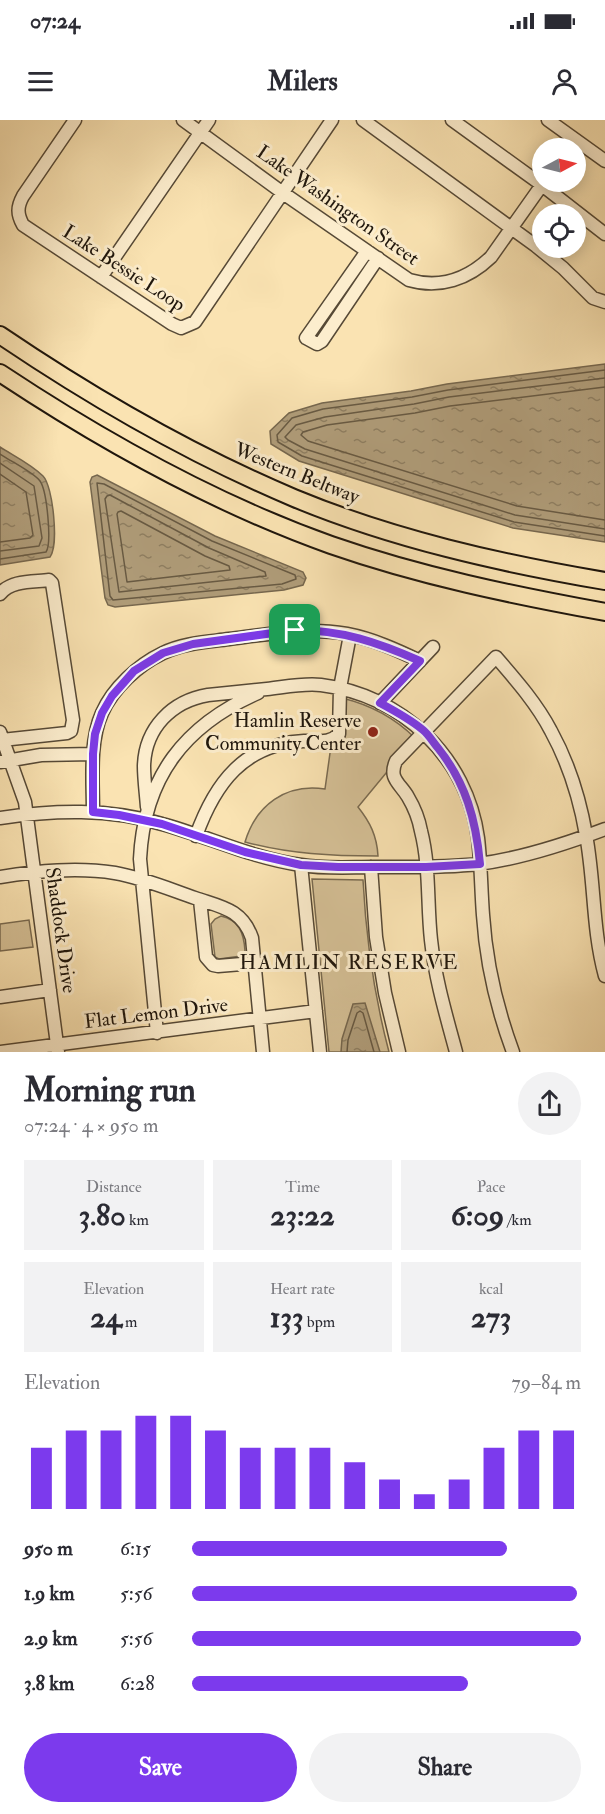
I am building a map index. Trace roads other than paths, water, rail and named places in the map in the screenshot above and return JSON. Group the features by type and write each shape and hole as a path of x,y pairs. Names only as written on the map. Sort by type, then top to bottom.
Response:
{"highway":[{"name":"Western Beltway","path":"0,335 47,367 136,421 205,457 295,498 382,529 455,550 522,567 605,580"},
{"path":"0,373 82,425 160,470 241,508 330,544 407,569 505,594 605,612"}],"street":[{"name":"Lake Bessie Loop","path":"75,120 23,196 18,205 18,216 23,225 181,328 195,322 332,120"},
{"name":"Lake Washington Street","path":"183,120 367,251 410,280 421,284 444,283 460,279 482,266 537,192"},
{"path":"101,277 209,120"},
{"path":"363,120 564,268 593,298 605,302"},
{"path":"452,120 532,175"},
{"path":"548,120 565,138"},
{"path":"586,152 605,161"},
{"path":"554,192 605,234"},
{"path":"367,251 306,338 317,344 322,341 378,258"},
{"path":"0,594 12,585 49,580 52,583 73,720 71,731 67,733 1,736"},
{"path":"93,812 93,754 95,734 102,713 112,696 134,671 163,653 193,644 295,630 319,630 383,644 420,661"},
{"path":"196,836 206,809 219,787 238,766 271,747 289,742 329,741 339,734 340,688 350,635"},
{"path":"380,703 433,647"},
{"path":"456,1052 441,999 431,942 424,843 419,822 408,797 394,779 393,769 396,761 496,657 528,695 551,730 578,798 586,836 593,915 605,976"},
{"path":"147,807 144,766 146,748 162,719 174,707 191,699 297,684 320,685 340,688 380,703 405,716 425,732 449,762 464,788 472,810 478,836 488,956 499,1007 513,1052"},
{"path":"157,1033 141,879 140,850 147,807 167,765 199,728 237,703 271,688"},
{"name":"Shaddock Drive","path":"1,736 5,762 24,802 57,1048"},
{"path":"5,762 41,755 93,754"},
{"path":"0,818 69,811 93,812 144,819 245,852 301,865 371,867 480,864 605,830"},
{"path":"301,865 320,1052"},
{"path":"371,867 376,937 385,993 399,1052"},
{"path":"0,877 73,870 104,872 141,879 236,913 243,920 252,938 263,1052"},
{"path":"200,900 206,957 210,963 218,966 254,963"},
{"path":"0,997 50,990"},
{"name":"Flat Lemon Drive","path":"0,1052 57,1048 316,1011"}],"water":[{"path":"605,364 605,542 513,528 299,461 271,444 270,431 289,413 322,403"},
{"path":"0,447 33,468 47,482 52,503 54,529 53,550 50,557 0,565"},
{"path":"97,475 215,536 303,572 306,578 303,585 284,590 115,607 108,605 105,598 90,482 92,477"},
{"path":"365,1003 380,1052 341,1052 342,1039 353,1004"}],"place":[{"name":"Hamlin Reserve Community Center","path":"373,732"}],"district":[{"name":"HAMLIN RESERVE","path":"349,962"}]}
